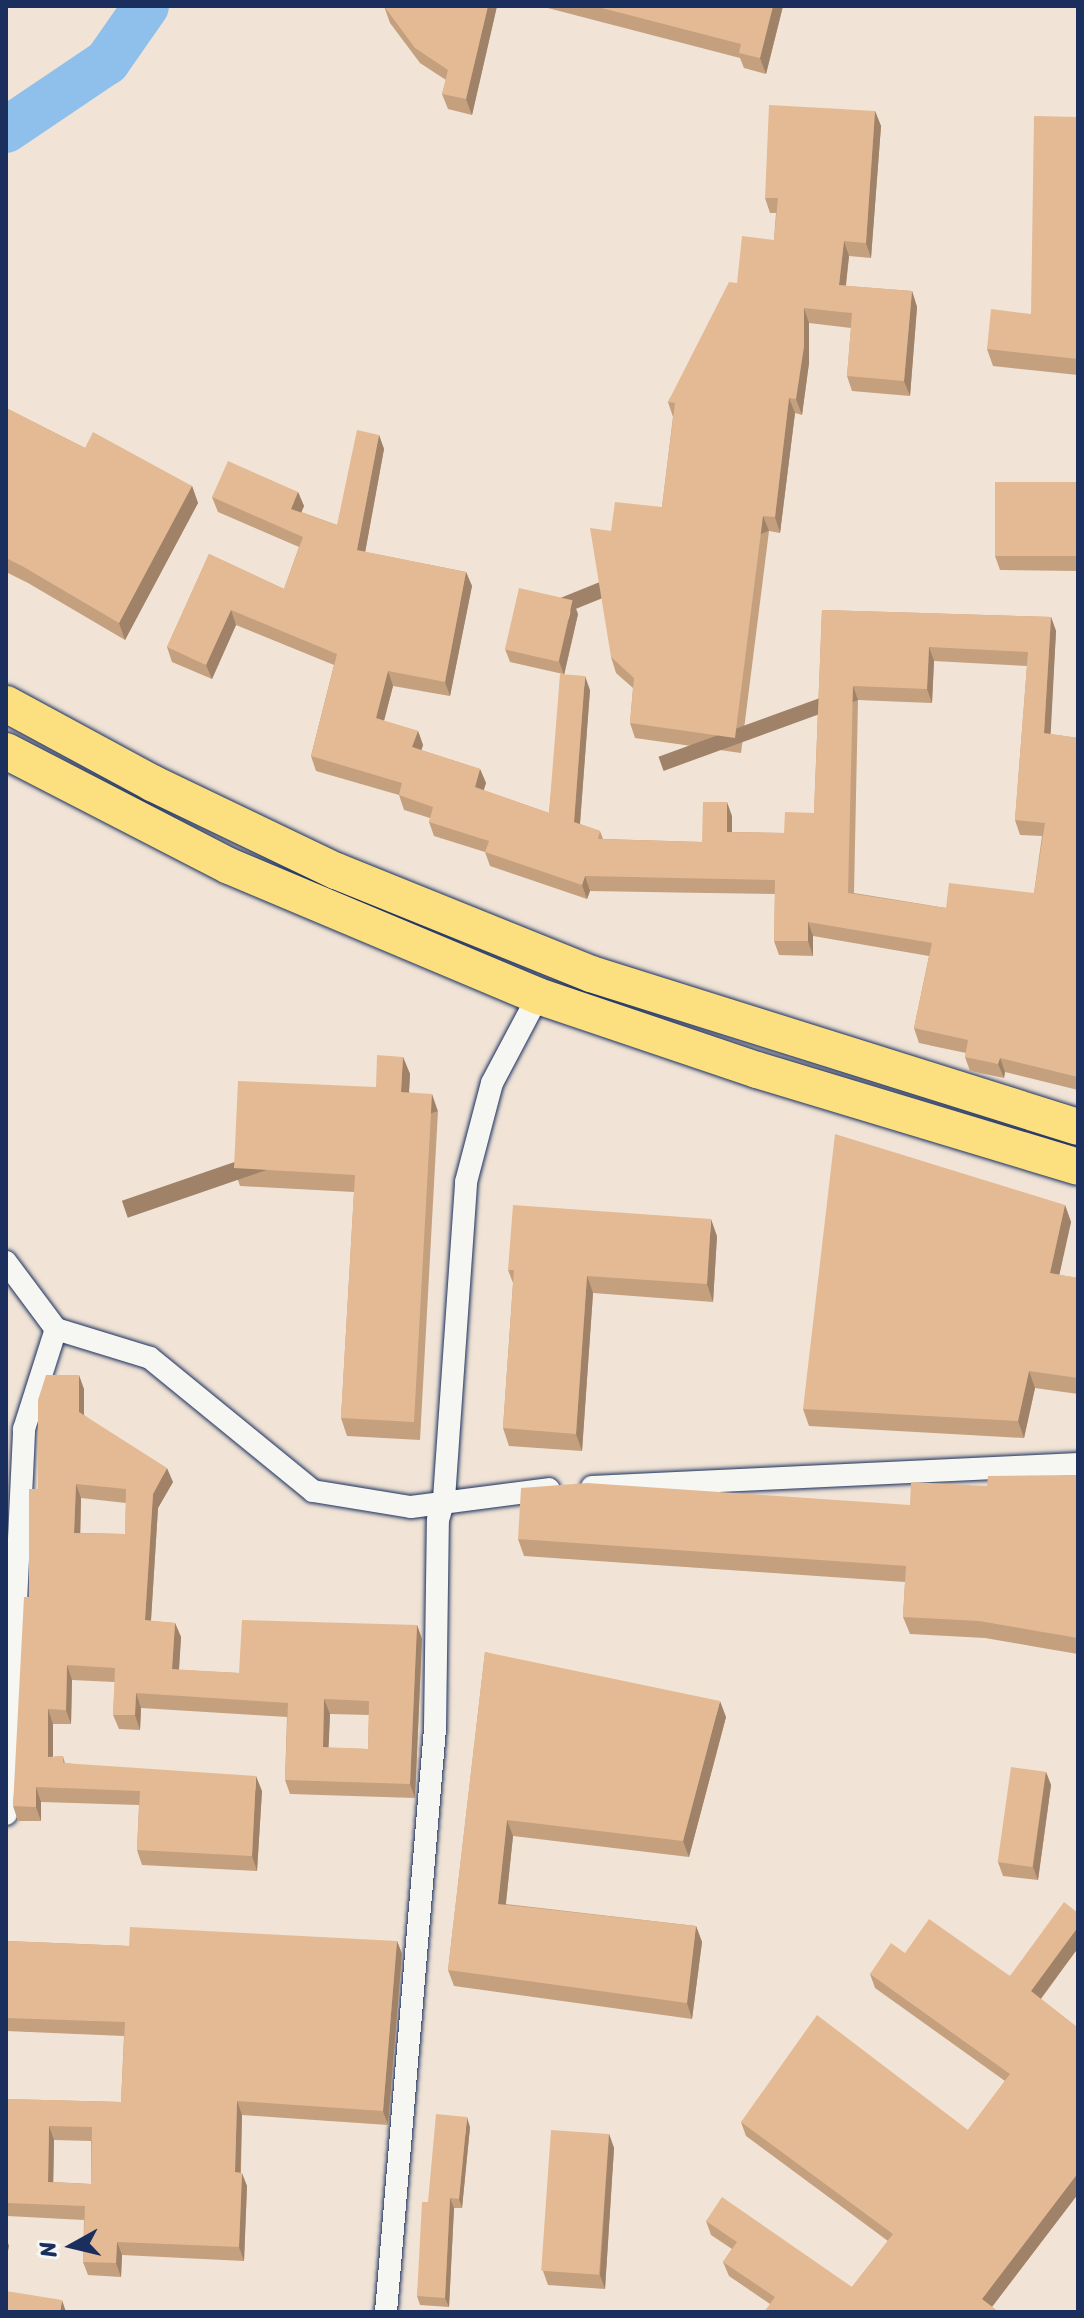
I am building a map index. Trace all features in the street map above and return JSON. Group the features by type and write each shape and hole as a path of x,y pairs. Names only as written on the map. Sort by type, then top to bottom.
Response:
{"main road":[{"path":"6,704 152,783 336,871 576,969 1078,1127"},
{"path":"6,751 229,866 538,996 757,1070 1078,1167"}],"street":[{"path":"386,2312 435,1728 438,1520 444,1499 466,1182 492,1083 538,996"},
{"path":"6,1262 56,1329 150,1358 313,1491 411,1507 444,1499 543,1489 1078,1464"},
{"path":"6,1814 13,1556 24,1429 56,1329"}],"building":[{"path":"384,6 488,6 466,99 442,94 448,70 415,48"},
{"path":"594,6 773,6 760,58 739,53 741,44"},
{"path":"769,105 875,111 866,243 844,241 839,285 912,291 904,381 847,376 852,313 804,308 804,347 796,399 789,398 775,517 763,516 735,738 630,723 634,678 611,657 590,528 611,531 615,502 662,507 675,403 668,402 729,282 737,283 742,236 774,240 778,198 765,198"},
{"path":"1034,116 1078,117 1078,359 987,349 991,309 1031,314"},
{"path":"6,408 85,448 93,432 192,486 119,623 6,558"},
{"path":"357,430 379,435 357,550 466,572 445,682 388,671 376,718 418,731 412,747 480,769 475,787 549,813 560,674 585,676 574,822 600,831 598,839 702,842 703,802 727,802 727,832 784,833 785,812 814,813 822,610 1051,617 1044,733 1078,738 1078,1077 1000,1058 998,1064 965,1057 968,1040 914,1028 932,943 808,922 808,941 774,941 775,880 585,876 582,885 485,852 489,841 429,822 433,807 399,795 402,783 311,756 337,654 231,610 206,665 167,647 209,554 284,589 303,537 212,497 228,461 298,492 291,509 337,525","holes":["929,647 1028,652 1015,820 1045,823 1034,893 949,883 946,908 848,893 853,686 927,689"]},
{"path":"995,482 1078,482 1078,556 995,556"},
{"path":"519,588 573,600 558,662 505,649"},
{"path":"377,1055 403,1057 401,1092 432,1094 414,1422 341,1418 355,1175 234,1168 238,1081 376,1087"},
{"path":"835,1134 1065,1205 1050,1273 1078,1278 1078,1378 1029,1371 1018,1421 803,1409"},
{"path":"513,1205 711,1219 707,1284 587,1276 576,1434 503,1428 514,1270 508,1270"},
{"path":"46,1375 79,1375 79,1412 167,1468 153,1494 145,1620 175,1623 172,1669 239,1673 242,1620 417,1625 410,1784 285,1780 288,1703 136,1693 135,1715 113,1715 115,1668 67,1665 66,1710 48,1709 48,1757 63,1756 63,1763 256,1776 252,1856 137,1850 140,1791 36,1787 36,1807 13,1806 24,1597 29,1597 29,1489 38,1489 38,1400","holes":["76,1484 126,1489 125,1534 74,1533","324,1699 369,1701 368,1749 323,1747"]},
{"path":"1078,1475 1078,1638 979,1621 903,1617 906,1566 518,1539 521,1488 587,1483 910,1505 911,1482 987,1486 988,1476"},
{"path":"485,1652 720,1701 683,1841 507,1820 498,1904 696,1926 687,2003 448,1970"},
{"path":"1011,1767 1046,1772 1032,1867 998,1862"},
{"path":"1064,1902 1078,1913 1078,1927 1031,1991 1078,2028 1078,2173 982,2299 999,2312 764,2312 775,2297 723,2262 737,2242 706,2221 722,2197 852,2287 893,2234 741,2122 817,2015 968,2130 1010,2074 870,1974 891,1943 905,1953 929,1919 1010,1976"},
{"path":"130,1927 397,1941 383,2111 237,2101 235,2172 242,2173 239,2247 117,2242 116,2263 83,2262 85,2206 6,2203 6,2099 121,2102 125,2022 6,2018 6,1941 129,1946","holes":["49,2126 92,2127 91,2184 48,2182"]},
{"path":"436,2114 467,2117 459,2199 450,2198 445,2298 417,2296 422,2202 428,2202"},
{"path":"551,2130 609,2134 599,2275 541,2271"},
{"path":"6,2291 62,2300 60,2312 6,2312"}],"waterway":[{"path":"6,130 107,62 146,6"}]}
